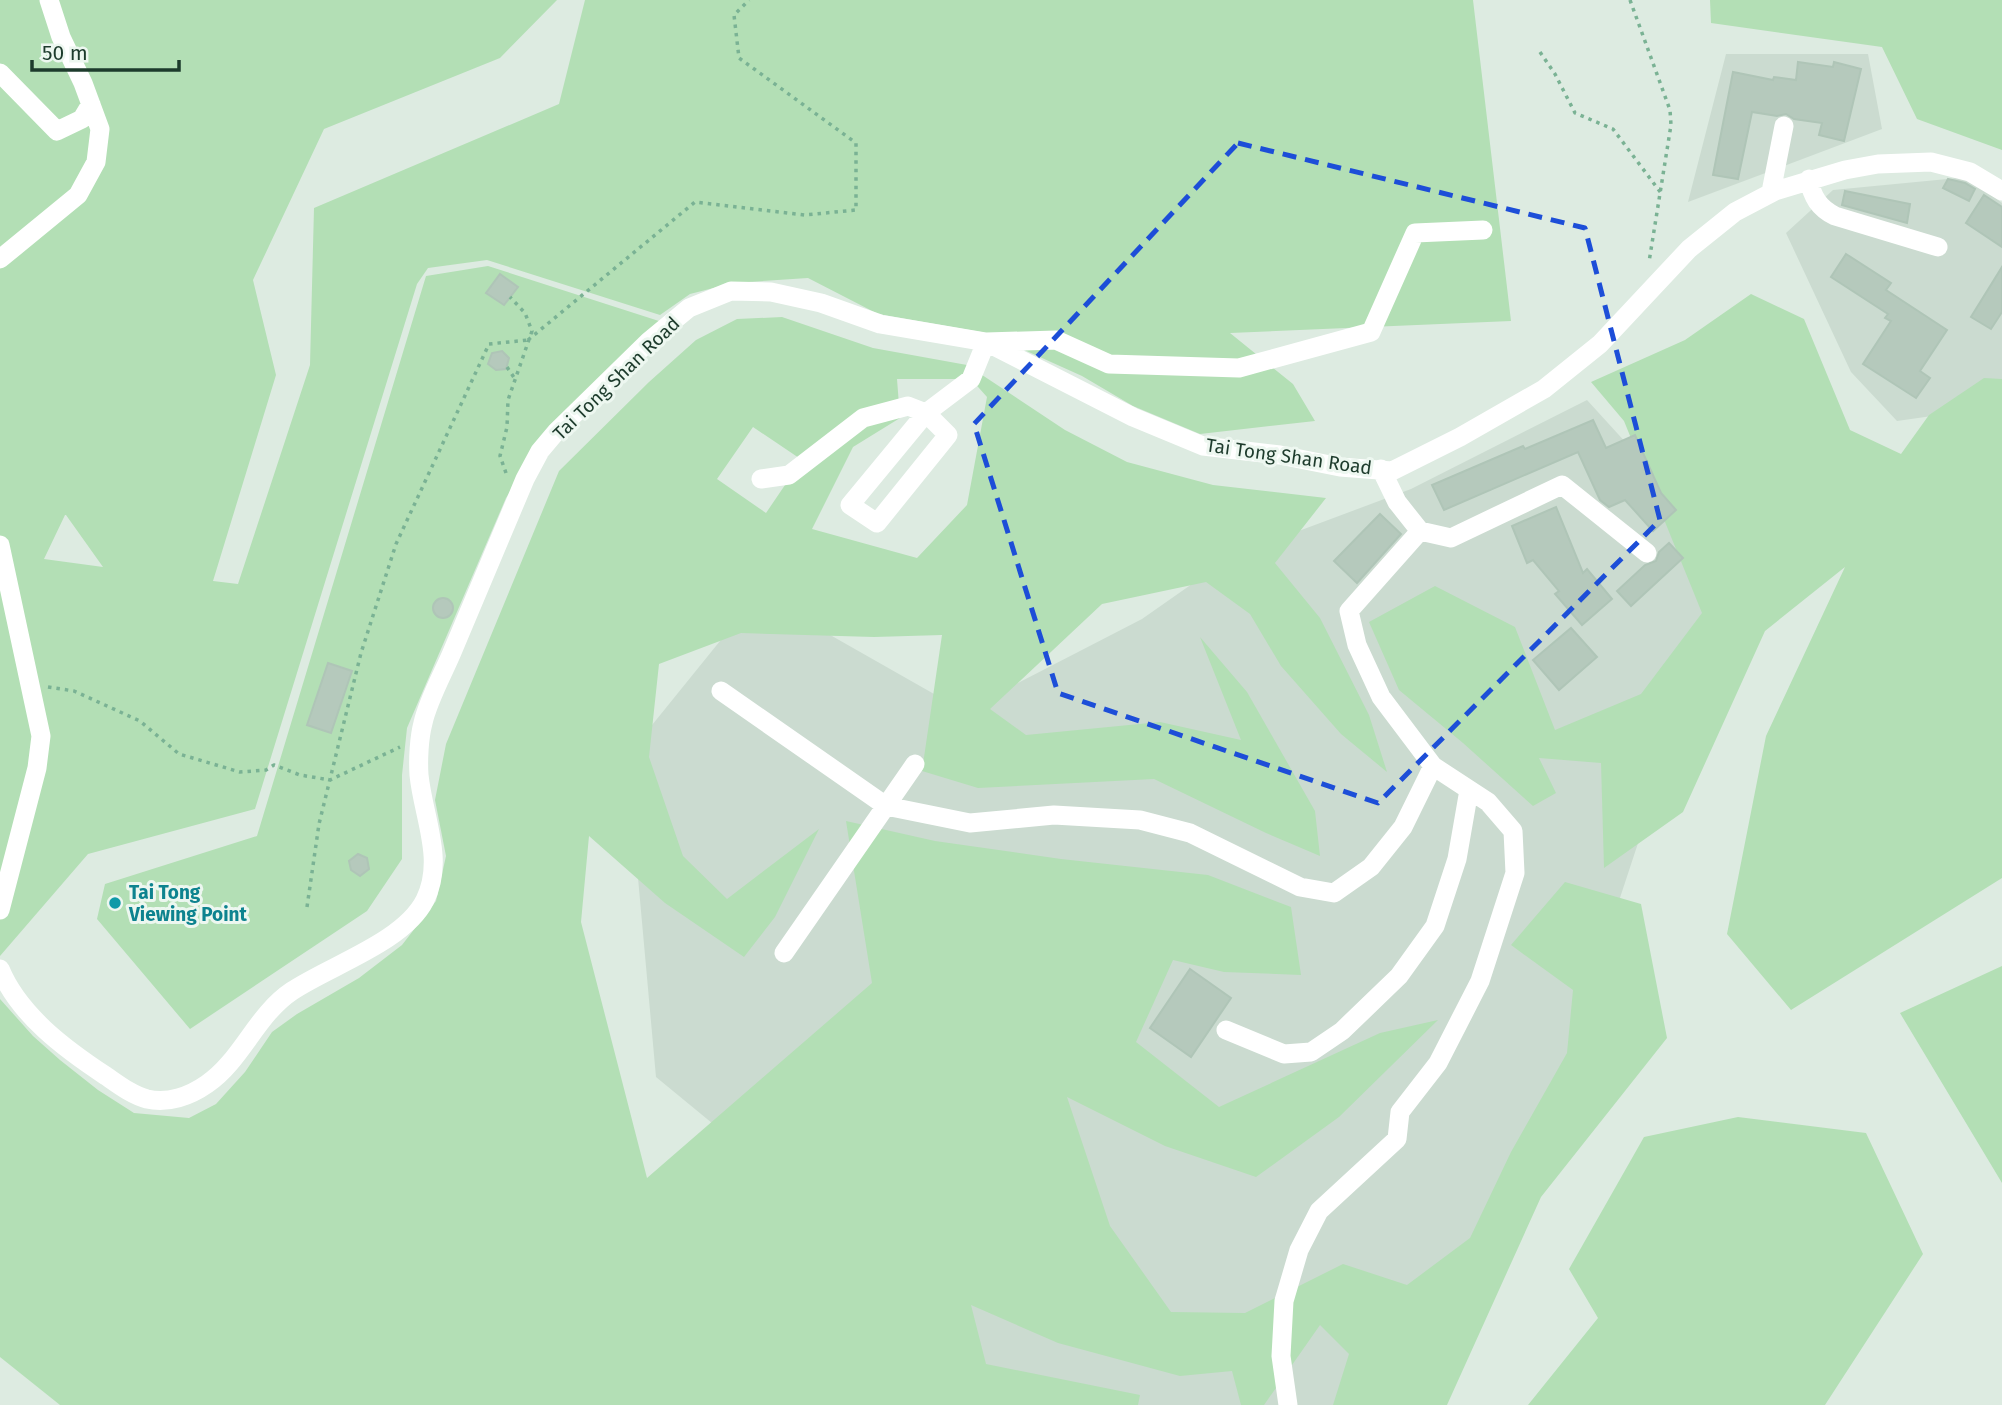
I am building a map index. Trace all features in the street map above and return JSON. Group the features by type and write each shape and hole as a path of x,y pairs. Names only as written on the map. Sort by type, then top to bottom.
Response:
{"street":[{"path":"0,259 78,195 96,162 100,129 61,37 49,0"},
{"path":"0,73 57,131 82,119 91,104"},
{"path":"1771,192 1784,126"},
{"name":"Tai Tong Shan Road","path":"0,968 7,985 18,1000 43,1027 80,1058 141,1097 156,1100 177,1098 195,1092 215,1078 259,1022 285,995 402,927 419,909 429,889 433,861 419,775 423,722 525,479 556,432 649,341 689,308 731,291 771,292 821,303 880,324 994,346 1133,417 1203,446 1280,455 1340,467 1392,471 1544,390 1600,344 1689,249 1735,212 1771,192 1809,179 1878,164 1931,162 1970,172 2002,191"},
{"path":"1809,179 1811,191 1825,211 1938,247"},
{"path":"761,479 789,475 863,418 908,406 926,413 948,435 877,523 850,505 926,413 971,379 994,346 1056,340 1109,364 1239,368 1371,332 1415,233 1483,230"},
{"path":"1381,469 1397,502 1420,531 1451,538 1562,485 1647,553"},
{"path":"1288,1405 1281,1356 1284,1301 1299,1250 1319,1210 1397,1139 1399,1112 1438,1063 1480,981 1515,873 1513,831 1488,802 1433,766 1381,697 1357,645 1349,611 1420,531"},
{"path":"0,545 40,725 40,753 0,910"},
{"path":"721,691 886,806 970,823 1054,816 1140,820 1190,833 1300,887 1334,893 1371,867 1403,827 1433,766"},
{"path":"784,953 915,764"},
{"path":"1226,1030 1284,1054 1311,1052 1342,1031 1399,976 1435,926 1457,859 1469,790"}],"path":[{"path":"307,906 319,824 361,653 396,544 489,344 528,340 695,202 805,215 856,211 856,143 739,58 734,15 749,0"},
{"path":"1630,0 1670,110 1669,145 1643,300"},
{"path":"1540,52 1575,113 1613,129 1661,193"},
{"path":"508,475 500,456 507,427 508,400 532,331 525,313 510,297"},
{"path":"507,367 515,379"},
{"path":"29,685 74,691 140,721 178,754 240,772 266,770 274,765 300,775 330,780 415,740 421,740"}],"highlighted area":[{"path":"1238,143 1585,228 1660,520 1378,803 1058,693 974,424"}],"shaded area":[{"path":"1726,54 1868,54 1882,129 1688,202"},
{"path":"1968,177 2002,203 2002,406 1897,421 1851,372 1786,233 1833,190"},
{"path":"1587,400 1720,546 1702,649 1526,1183 1416,1405 959,1405 763,1165 656,1077 627,756 758,594 964,711 1142,619 1232,556 1411,489"}],"green space":[{"path":"0,0 557,0 500,58 324,129 253,280 276,375 213,581 238,584 310,365 314,208 559,104 585,0 1473,0 1511,321 1230,333 1293,384 1315,421 1200,434 1133,406 1082,376 987,333 878,314 808,278 733,283 690,294 660,315 487,260 428,268 417,284 255,809 88,854 0,956","holes":["66,515 103,567 44,559"]},
{"path":"1710,0 2002,0 2002,150 1917,119 1882,47 1711,23"},
{"path":"488,266 662,322 540,444 506,498 407,728 402,775 402,859 367,911 190,1029 97,919 105,884 257,836 426,276"},
{"path":"1751,294 1804,319 1850,430 1901,454 1929,415 1984,378 2002,379 2002,878 1791,1010 1727,934 1766,736 1845,567 1765,631 1683,812 1604,868 1601,763 1539,758 1556,793 1533,806 1399,690 1369,622 1435,586 1515,627 1555,730 1641,694 1702,613 1624,421 1591,382 1685,340"},
{"path":"782,317 873,348 967,365 1065,430 1127,462 1213,485 1326,498 1275,563 1320,618 1369,715 1387,772 1341,734 1281,666 1250,614 1206,582 1102,604 990,709 1026,735 1160,722 1241,740 1200,637 1247,692 1315,811 1320,856 1154,779 978,788 922,771 942,635 874,637 741,633 659,664 649,757 683,856 727,899 819,829 775,917 744,957 665,903 589,836 581,922 647,1178 872,983 846,821 935,841 1061,859 1208,875 1291,907 1301,975 1224,972 1173,960 1136,1042 1219,1107 1380,1033 1438,1020 1339,1117 1256,1177 1165,1146 1067,1097 1110,1226 1171,1312 1245,1313 1343,1264 1407,1285 1470,1238 1511,1152 1567,1053 1573,990 1511,945 1565,882 1641,904 1667,1038 1541,1197 1447,1405 1333,1405 1349,1354 1320,1325 1264,1405 1241,1405 1232,1371 1180,1376 1058,1343 971,1305 986,1364 1140,1395 1138,1405 60,1405 0,1357 0,999 33,1036 60,1060 98,1090 134,1113 189,1118 216,1104 245,1072 272,1032 297,1014 359,978 402,945 436,901 446,856 435,800 446,744 559,471 649,382 696,340 737,319","holes":["897,379 971,379 987,397 967,505 917,558 812,529 853,447 900,418","753,427 802,460 766,513 717,479"]},
{"path":"2002,966 2002,1183 1900,1013"},
{"path":"1738,1117 1866,1133 1923,1254 1825,1405 1528,1405 1598,1318 1569,1269 1644,1137"}],"building":[{"path":"1798,62 1833,67 1834,62 1861,69 1844,141 1819,135 1822,123 1794,119 1786,114 1777,116 1752,112 1738,179 1713,175 1733,72 1773,80 1774,77 1796,80"},
{"path":"1948,179 1965,183 1975,189 1969,201 1943,188"},
{"path":"1845,191 1910,204 1907,223 1842,205"},
{"path":"1984,195 2002,207 2002,247 1966,223"},
{"path":"1846,254 1891,283 1886,290 1947,330 1920,371 1930,378 1916,398 1863,364 1891,321 1885,318 1888,314 1831,277"},
{"path":"2002,267 2002,312 1991,329 1971,317"},
{"path":"500,274 518,287 504,305 486,293"},
{"path":"502,351 509,358 506,369 496,370 488,364 492,353"},
{"path":"1593,420 1606,448 1635,435 1661,493 1676,510 1653,531 1625,500 1609,507 1600,500 1578,452 1444,510 1432,485"},
{"path":"1556,507 1583,573 1587,569 1612,599 1582,625 1555,594 1559,591 1533,560 1527,563 1512,526"},
{"path":"1380,514 1401,534 1357,583 1334,561"},
{"path":"1669,543 1683,558 1631,606 1617,591 1645,565 1656,561 1659,552"},
{"path":"443,598 450,601 453,608 450,615 443,618 436,615 433,608 436,601"},
{"path":"1571,628 1597,657 1559,690 1533,660"},
{"path":"328,663 352,671 331,733 307,725"},
{"path":"358,854 367,858 369,869 360,876 351,870 349,861"},
{"path":"1190,969 1231,998 1191,1057 1150,1028"}],"place":[{"name":"Tai Tong Viewing Point","path":"115,903"}]}
